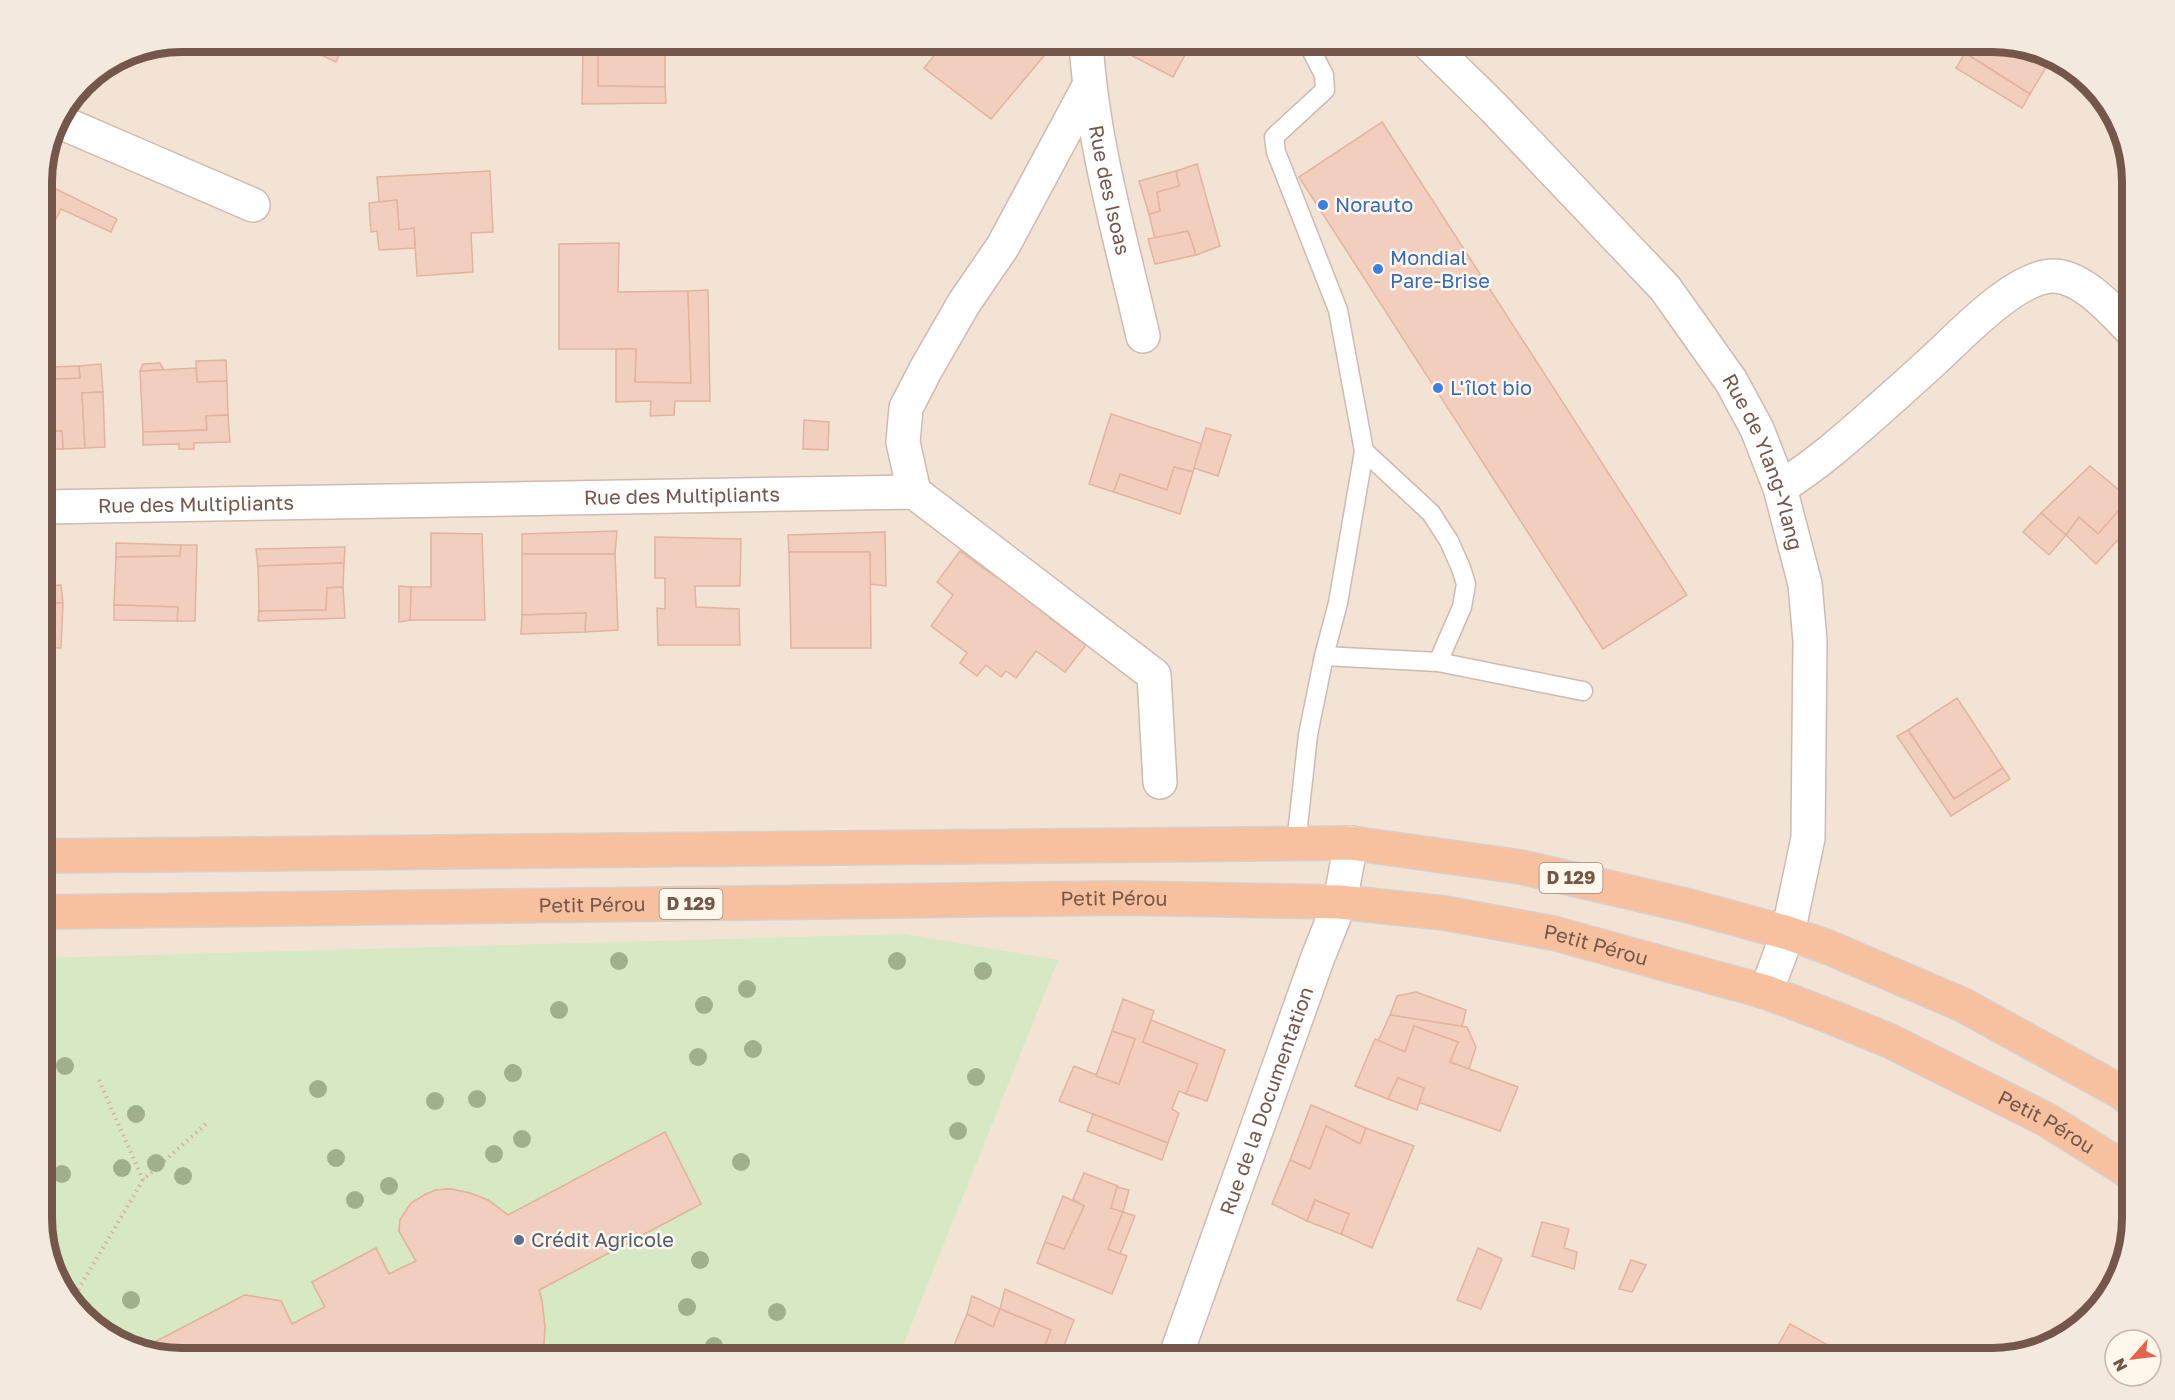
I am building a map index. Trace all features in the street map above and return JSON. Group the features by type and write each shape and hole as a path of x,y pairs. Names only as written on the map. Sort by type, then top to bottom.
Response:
{"highway":[{"name":"D 129","path":"53,856 1351,843 1521,867 1689,906 1788,933 1830,948 1963,1005 2122,1093"},
{"name":"Petit Pérou","path":"53,912 1122,898 1340,902 1444,913 1553,933 1766,992 1890,1041 2047,1120 2122,1167"}],"street":[{"name":"Rue des Isoas","path":"1087,52 1089,86 1102,160 1143,336"},
{"name":"Rue de Ylang-Ylang","path":"1437,52 1495,109 1665,288 1731,381 1757,429 1780,488 1805,584 1810,641 1808,838 1788,933 1766,992"},
{"path":"1089,86 1003,246 964,303 926,369 906,408 903,442 914,492 1154,675 1160,782"},
{"path":"66,124 253,205"},
{"path":"1780,488 1831,451 1935,359 1974,321 2003,298 2032,281 2052,276 2076,281 2122,321"},
{"name":"Rue des Multipliants","path":"53,507 914,492"},
{"name":"Rue de la Documentation","path":"1178,1348 1318,957 1340,902 1351,843"}],"lane":[{"path":"1296,844 1308,735 1324,656 1338,603 1364,451 1338,310 1276,152 1274,136 1325,90 1323,75 1312,52"},
{"path":"1364,451 1431,513 1449,542 1461,568 1466,584 1462,607 1437,662"},
{"path":"1324,656 1437,662 1584,691"}],"path":[{"path":"99,1080 143,1180"},
{"path":"76,1293 143,1180 206,1124"}],"shaded area":[{"path":"1993,52 2035,59 2065,74 2101,110 2116,140 2122,174 2122,1218 2116,1260 2101,1290 2085,1310 2058,1330 2027,1343 1993,1348 182,1348 148,1343 132,1338 110,1326 79,1297 70,1283 57,1252 53,1226 53,174 62,132 74,110 90,90 110,74 132,62 174,53"}],"green space":[{"path":"904,934 1058,960 902,1348 182,1348 148,1343 132,1338 110,1326 79,1297 62,1268 53,1226 53,958"}],"building":[{"path":"1125,52 1186,52 1173,77"},
{"path":"1993,52 2018,55 2048,65 2030,94 1965,53"},
{"path":"317,53 340,53 336,62"},
{"path":"583,53 598,53 598,86 665,87 666,103 582,104"},
{"path":"598,53 665,53 665,87 598,86"},
{"path":"936,53 1047,53 991,119 924,68"},
{"path":"1965,53 2030,94 2022,108 1956,68"},
{"path":"1382,122 1687,595 1603,649 1299,177"},
{"path":"1197,164 1220,246 1196,255 1188,231 1155,239 1149,214 1160,211 1157,192 1179,186 1176,171"},
{"path":"490,171 493,232 471,233 473,272 417,276 414,228 399,230 397,200 379,202 377,177"},
{"path":"1176,171 1179,186 1157,192 1160,211 1149,214 1139,181"},
{"path":"54,188 117,219 111,232 61,209 53,225"},
{"path":"397,200 399,230 414,228 415,248 379,250 377,231 371,232 369,203"},
{"path":"1188,231 1196,255 1155,264 1148,239"},
{"path":"619,243 618,292 688,291 691,383 635,382 636,349 559,349 559,244"},
{"path":"708,290 710,401 675,401 674,415 650,416 651,401 616,402 616,349 636,349 635,382 691,383 688,291"},
{"path":"226,360 227,381 197,382 196,361"},
{"path":"160,363 164,370 140,371 143,364"},
{"path":"101,364 103,392 82,393 85,448 63,449 62,431 53,431 53,379 80,378 79,366"},
{"path":"79,366 80,378 53,379 53,367"},
{"path":"196,368 197,382 227,381 228,415 206,416 207,430 143,432 140,371"},
{"path":"103,392 105,447 85,448 82,393"},
{"path":"1111,414 1202,444 1193,472 1174,467 1167,490 1120,474 1114,492 1089,484"},
{"path":"228,415 230,442 194,443 194,449 179,449 179,444 143,445 143,432 207,430 206,416"},
{"path":"804,420 829,422 828,450 803,449"},
{"path":"1206,428 1231,435 1218,476 1194,468"},
{"path":"53,431 62,431 63,449 53,449"},
{"path":"2090,466 2122,492 2122,508 2098,534 2079,517 2066,535 2041,513"},
{"path":"1174,467 1193,472 1180,514 1114,492 1120,474 1167,490"},
{"path":"2119,510 2122,513 2122,535 2096,564 2066,535 2079,517 2098,534"},
{"path":"2041,513 2066,535 2049,555 2023,532"},
{"path":"617,531 615,554 522,554 522,534"},
{"path":"885,532 886,586 870,584 870,552 789,552 788,535"},
{"path":"431,533 482,534 485,620 410,620 411,587 431,587"},
{"path":"655,537 741,539 740,586 695,586 696,607 739,609 740,645 658,645 657,608 665,609 665,578 655,578"},
{"path":"116,543 181,545 180,556 116,557"},
{"path":"181,545 197,545 195,621 177,621 178,607 114,605 116,557 180,556"},
{"path":"345,547 344,563 258,566 256,549"},
{"path":"960,551 997,578 1004,568 1058,608 1050,618 1086,645 1065,672 1036,651 1016,678 1006,671 1001,677 986,665 977,676 960,663 967,653 931,626 953,595 937,582"},
{"path":"789,552 870,552 871,648 791,648"},
{"path":"522,554 615,554 618,630 585,632 586,613 522,615"},
{"path":"344,563 343,587 327,588 326,610 259,611 258,566"},
{"path":"53,585 61,585 63,603 53,603"},
{"path":"399,586 411,587 410,620 399,622"},
{"path":"343,587 345,618 258,621 259,611 326,610 327,588"},
{"path":"53,603 63,603 61,648 53,648"},
{"path":"114,605 178,607 177,621 114,620"},
{"path":"586,613 585,632 521,634 522,615"},
{"path":"1957,698 2003,768 1954,799 1908,730"},
{"path":"1908,730 1954,799 2003,768 2010,779 1951,816 1897,736"},
{"path":"1416,992 1466,1010 1462,1027 1390,1015 1397,996"},
{"path":"1123,999 1154,1011 1143,1042 1198,1064 1186,1094 1179,1091 1172,1109 1179,1113 1168,1143 1059,1101 1074,1066 1119,1084 1135,1039 1112,1031"},
{"path":"1390,1015 1467,1027 1476,1047 1469,1069 1450,1062 1458,1042 1414,1026 1405,1052 1378,1041"},
{"path":"1151,1020 1225,1050 1207,1101 1186,1094 1198,1064 1143,1042"},
{"path":"1414,1026 1458,1042 1450,1062 1518,1087 1500,1131 1418,1102 1424,1088 1398,1078 1388,1099 1355,1086 1375,1039 1405,1052"},
{"path":"1112,1031 1135,1039 1119,1084 1096,1076"},
{"path":"1398,1078 1424,1088 1417,1110 1388,1099"},
{"path":"1311,1105 1366,1128 1360,1144 1326,1126 1310,1169 1290,1160"},
{"path":"1093,1114 1168,1143 1162,1160 1087,1131"},
{"path":"1326,1126 1360,1144 1366,1128 1414,1146 1372,1248 1341,1234 1349,1214 1315,1200 1307,1221 1272,1204 1290,1160 1310,1169"},
{"name":"Crédit Agricole","path":"665,1132 701,1204 539,1290 545,1327 544,1348 182,1348 152,1344 245,1295 281,1301 292,1324 325,1307 312,1282 376,1248 389,1274 416,1261 399,1231 400,1220 411,1203 436,1190 451,1189 470,1193 488,1200 508,1215"},
{"name":"Crédit Agricole","path":"665,1132 701,1204 539,1290 545,1327 544,1348 182,1348 152,1344 245,1295 281,1301 292,1324 325,1307 312,1282 376,1248 389,1274 416,1261 399,1231 400,1220 411,1203 436,1190 451,1189 470,1193 488,1200 508,1215"},
{"path":"1084,1173 1118,1186 1111,1208 1123,1212 1108,1249 1127,1256 1112,1294 1037,1263 1045,1242 1064,1249 1084,1206 1073,1199"},
{"path":"1117,1187 1129,1190 1123,1212 1111,1208"},
{"path":"1063,1196 1084,1206 1064,1249 1045,1242"},
{"path":"1315,1200 1349,1214 1341,1234 1307,1221"},
{"path":"1123,1212 1135,1216 1120,1254 1108,1249"},
{"path":"1542,1222 1569,1229 1564,1248 1577,1252 1574,1269 1532,1256"},
{"path":"1478,1248 1502,1259 1481,1309 1457,1300"},
{"path":"1631,1260 1646,1265 1632,1292 1619,1289"},
{"path":"1005,1289 1074,1320 1063,1348 1044,1348 1051,1330 1000,1309"},
{"path":"972,1296 1000,1309 993,1327 967,1314"},
{"path":"1000,1309 1051,1330 1044,1348 953,1348 967,1314 993,1327"},
{"path":"1790,1324 1833,1348 1777,1348"}],"place":[{"name":"Norauto","path":"1323,205"},
{"name":"Mondial Pare-Brise","path":"1378,269"},
{"name":"L'îlot bio","path":"1438,388"},
{"name":"Crédit Agricole","path":"519,1240"}]}
